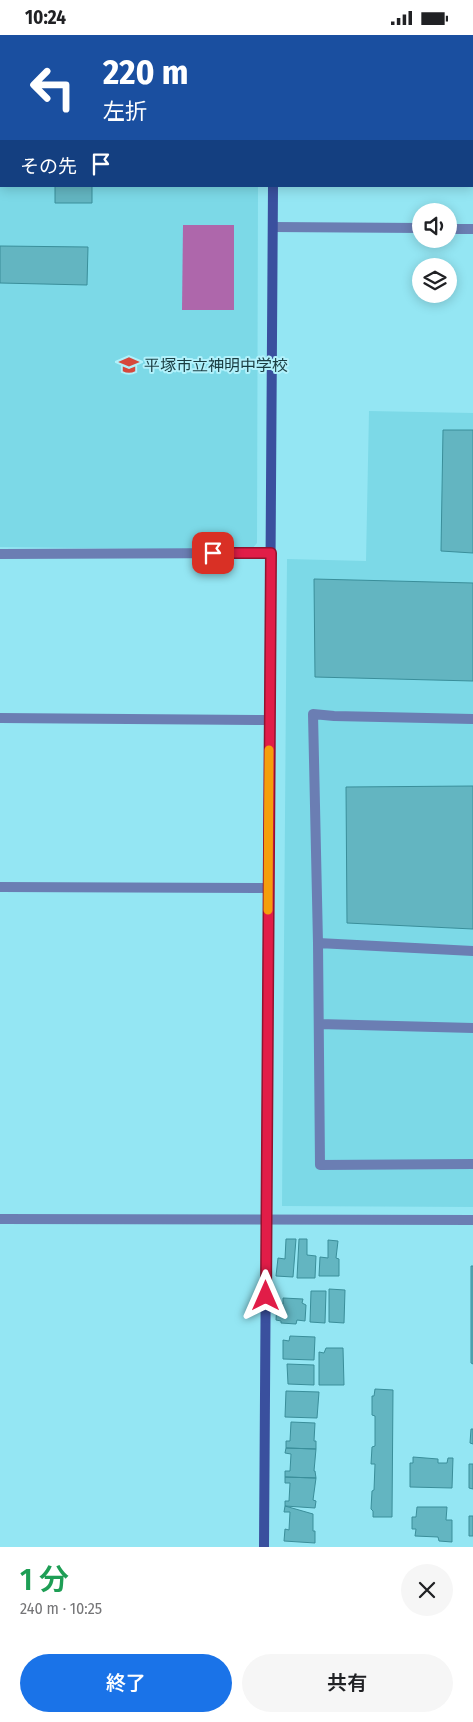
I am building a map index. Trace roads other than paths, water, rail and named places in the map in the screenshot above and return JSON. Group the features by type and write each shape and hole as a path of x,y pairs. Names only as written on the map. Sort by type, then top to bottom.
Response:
{"street":[{"path":"264,1547 273,187"},
{"path":"273,227 412,229"},
{"path":"457,229 473,229"},
{"path":"0,554 271,553"},
{"path":"473,719 334,717 313,714 320,1165 473,1165"},
{"path":"0,718 270,721"},
{"path":"0,887 268,889"},
{"path":"318,943 473,951"},
{"path":"319,1024 473,1028"},
{"path":"0,1219 473,1221"}],"place":[{"name":"平塚市立神明中学校","path":"129,365"}]}
